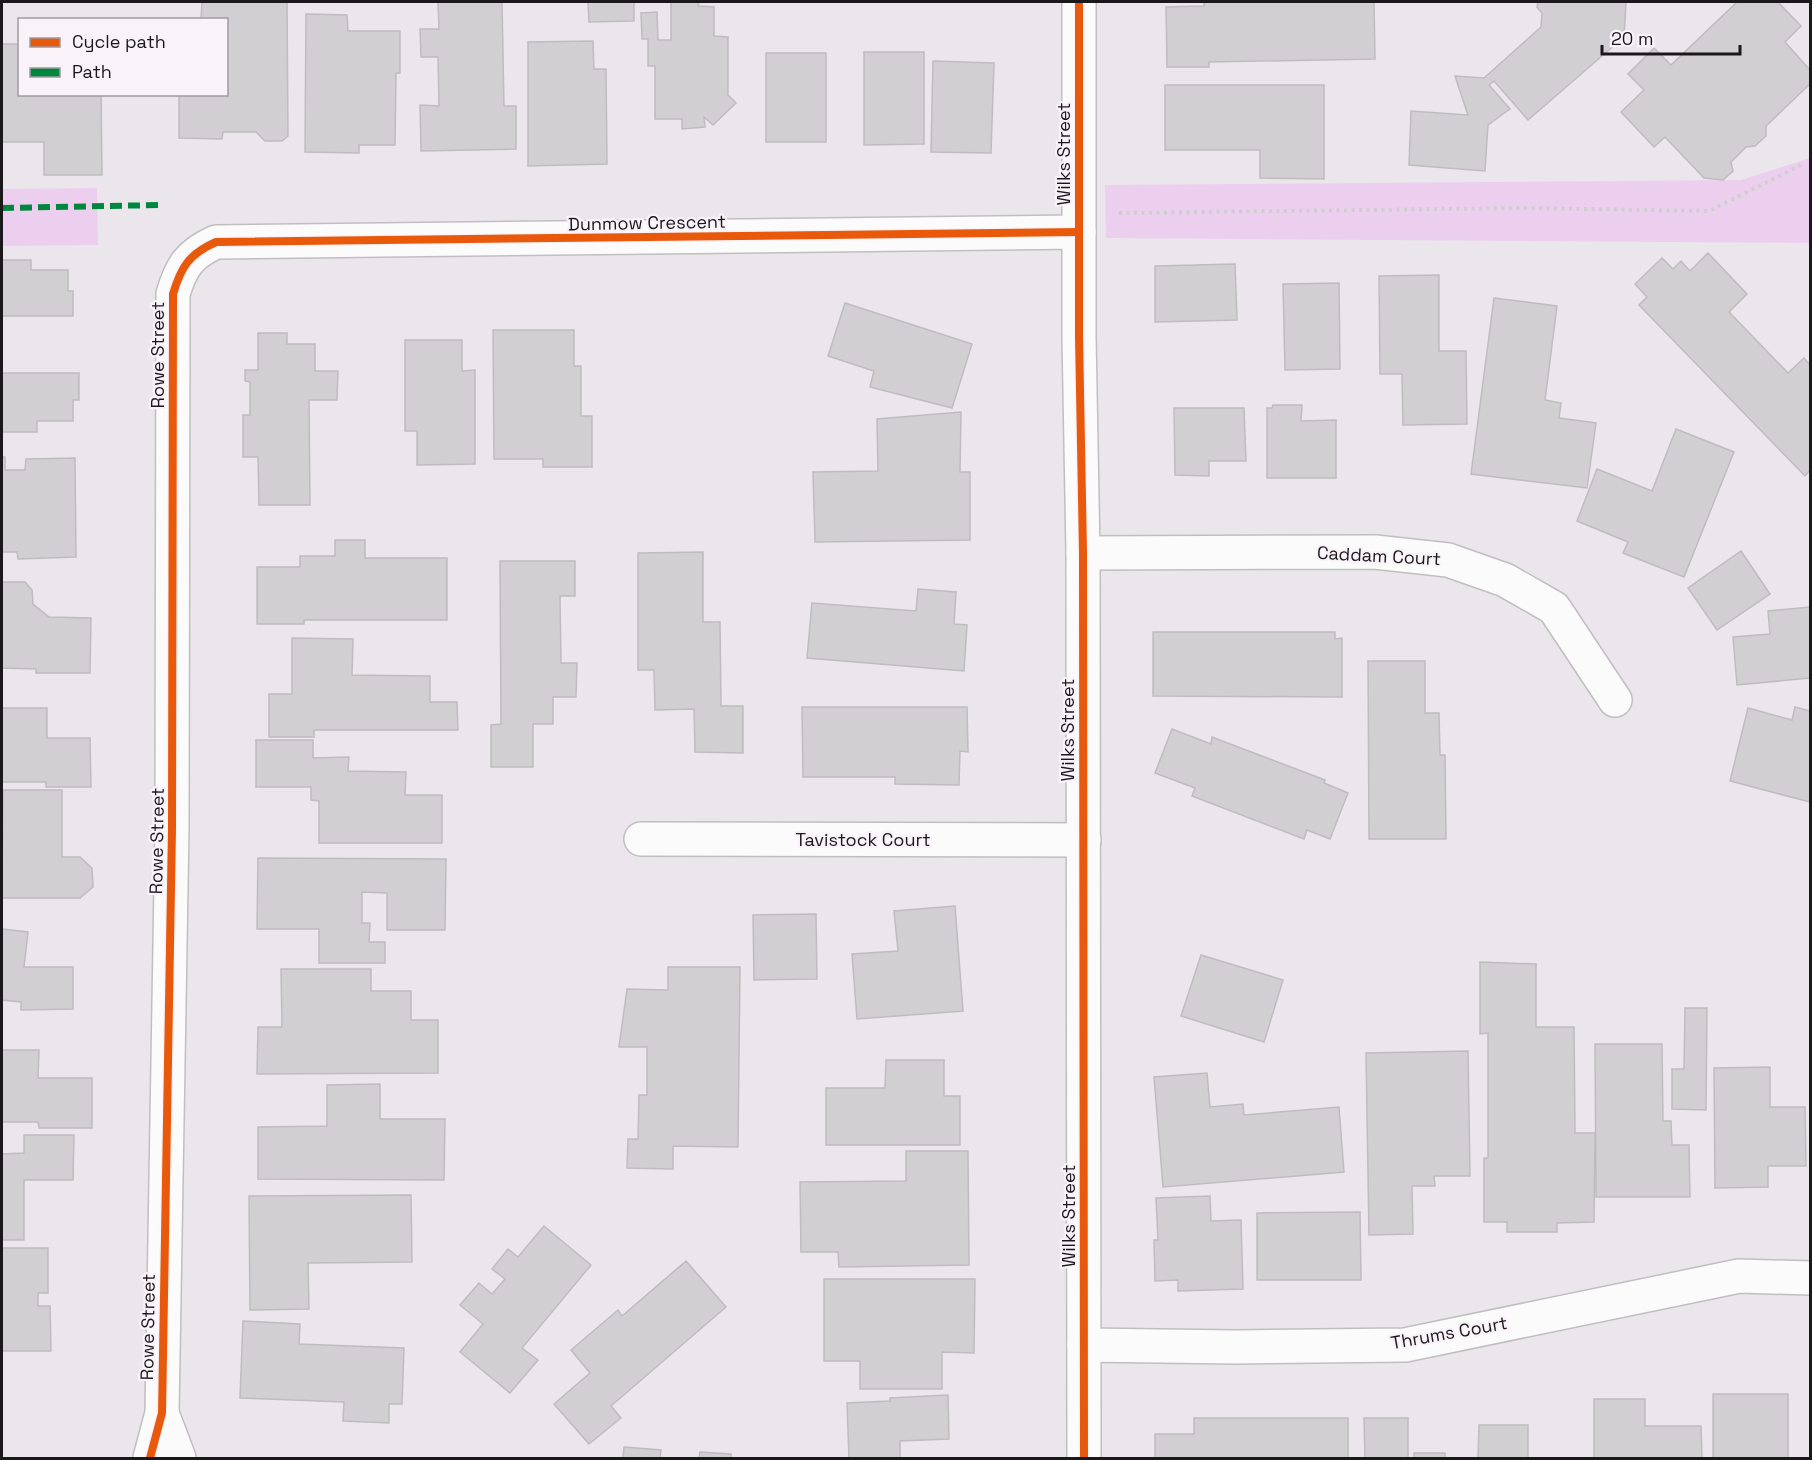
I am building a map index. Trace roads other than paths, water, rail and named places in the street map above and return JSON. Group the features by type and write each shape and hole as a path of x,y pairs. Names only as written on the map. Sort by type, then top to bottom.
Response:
{"street":[{"name":"Wilks Street","path":"1079,2 1079,336 1083,553 1084,1458"},
{"name":"Dunmow Crescent","path":"216,242 1079,232"},
{"name":"Rowe Street","path":"150,1458 162,1413 172,828 173,294 179,275 190,258 200,249 216,242"},
{"name":"Caddam Court","path":"1083,553 1375,552 1448,560 1505,580 1554,608 1615,700"},
{"name":"Tavistock Court","path":"642,839 1083,840"},
{"name":"Thrums Court","path":"1084,1345 1236,1347 1405,1345 1739,1276 1810,1278"},
{"name":"Rowe Street","path":"162,1413 179,1458"}]}
